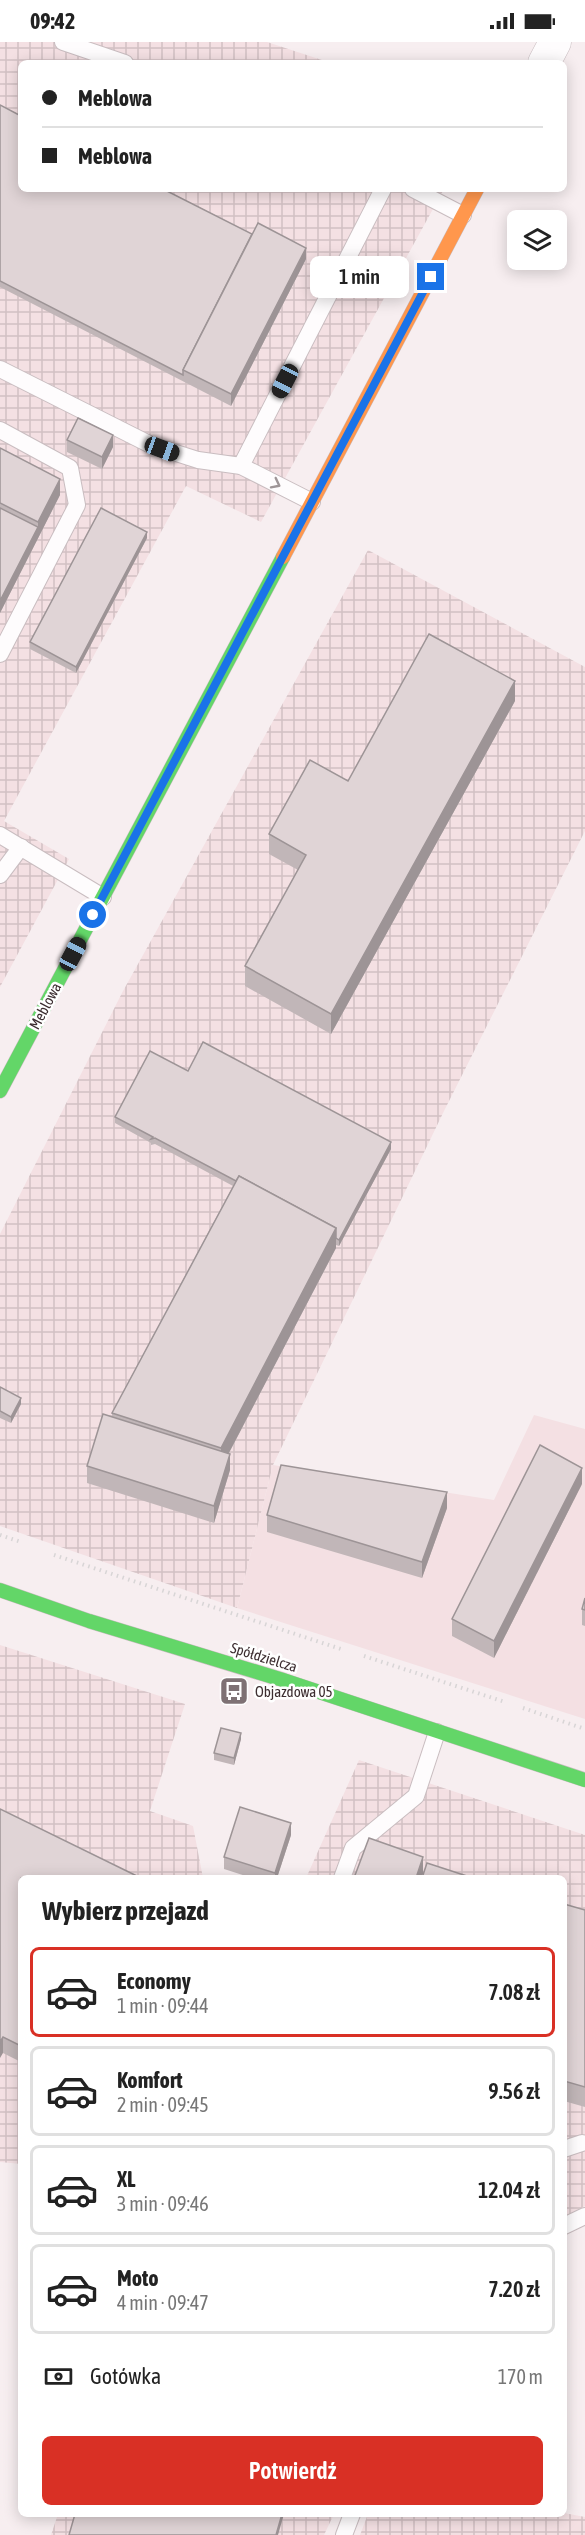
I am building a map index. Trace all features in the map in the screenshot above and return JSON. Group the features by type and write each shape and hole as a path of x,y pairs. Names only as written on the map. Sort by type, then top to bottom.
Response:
{"street":[{"path":"546,60 555,42"},
{"name":"Meblowa","path":"0,1091 475,192"},
{"name":"Spółdzielcza","path":"0,1590 89,1621 283,1680 585,1780"}],"lane":[{"path":"63,42 116,60"},
{"path":"241,466 381,192"},
{"path":"420,192 463,215"},
{"path":"0,369 151,445 198,460 241,466 312,502"},
{"path":"0,430 70,468 77,505 0,654"},
{"path":"0,835 103,897"},
{"path":"0,875 21,847"},
{"path":"343,1875 353,1848 416,1796 437,1732"},
{"path":"567,2149 582,2144"},
{"path":"567,2225 585,2216"},
{"path":"344,2535 351,2517"}],"path":[{"path":"0,1535 21,1542"},
{"path":"54,1555 344,1650"},
{"path":"364,1656 505,1702"},
{"path":"522,1708 585,1729"}],"shaded area":[{"path":"0,42 267,42 322,60 18,60 18,192 442,192 261,522 186,486 4,821 69,859 0,987"},
{"path":"368,550 585,667 585,831 444,1111 273,1465 237,1608 0,1526 0,1234 123,991"},
{"path":"534,1415 585,1429 585,1719 237,1608 273,1465 494,1500"},
{"path":"0,1645 185,1704 150,1811 193,1826 202,1875 18,1875 18,2164 0,2162"},
{"path":"359,1760 585,1835 585,2206 567,2215 567,1875 307,1875"},
{"path":"567,2514 585,2517 585,2535 360,2535 367,2517 567,2517"},
{"path":"57,2517 333,2517 324,2535 51,2535"}],"building":[{"path":"0,105 18,114 18,192 169,192 252,234 183,370 183,375 0,281"},
{"path":"258,223 306,248 231,394 183,370"},
{"path":"78,418 113,435 102,457 67,440"},
{"path":"0,448 60,479 38,522 0,503"},
{"path":"0,508 38,527 0,601"},
{"path":"101,508 147,532 76,667 30,642"},
{"path":"429,634 515,681 331,1014 245,966 306,855 269,834 310,760 348,781"},
{"path":"203,1042 391,1142 339,1240 336,1238 336,1228 239,1176 236,1181 155,1138 151,1139 153,1137 115,1117 150,1051 188,1071"},
{"path":"239,1176 336,1228 221,1448 112,1413"},
{"path":"0,1387 21,1398 11,1417 0,1411"},
{"path":"103,1414 230,1454 214,1506 87,1466"},
{"path":"540,1445 582,1468 494,1641 452,1619"},
{"path":"281,1465 447,1492 422,1562 267,1515"},
{"path":"221,1728 241,1733 234,1758 214,1753"},
{"path":"240,1807 291,1823 275,1873 224,1857"},
{"path":"0,1809 135,1875 18,1875 18,2044 3,2037 0,2042"},
{"path":"369,1838 423,1857 417,1875 355,1875"},
{"path":"427,1863 464,1875 423,1875"},
{"path":"567,1905 585,1910 585,2087 567,2082"},
{"path":"74,2517 281,2517 276,2535 69,2535"}],"traffic: fast":[{"path":"0,1091 283,557"},
{"path":"0,1590 89,1621 283,1680 585,1780"}],"traffic: slow":[{"path":"283,557 475,192"}],"place":[{"name":"Objazdowa 05","path":"234,1691"}],"route":[{"path":"93,915 431,277"}]}
